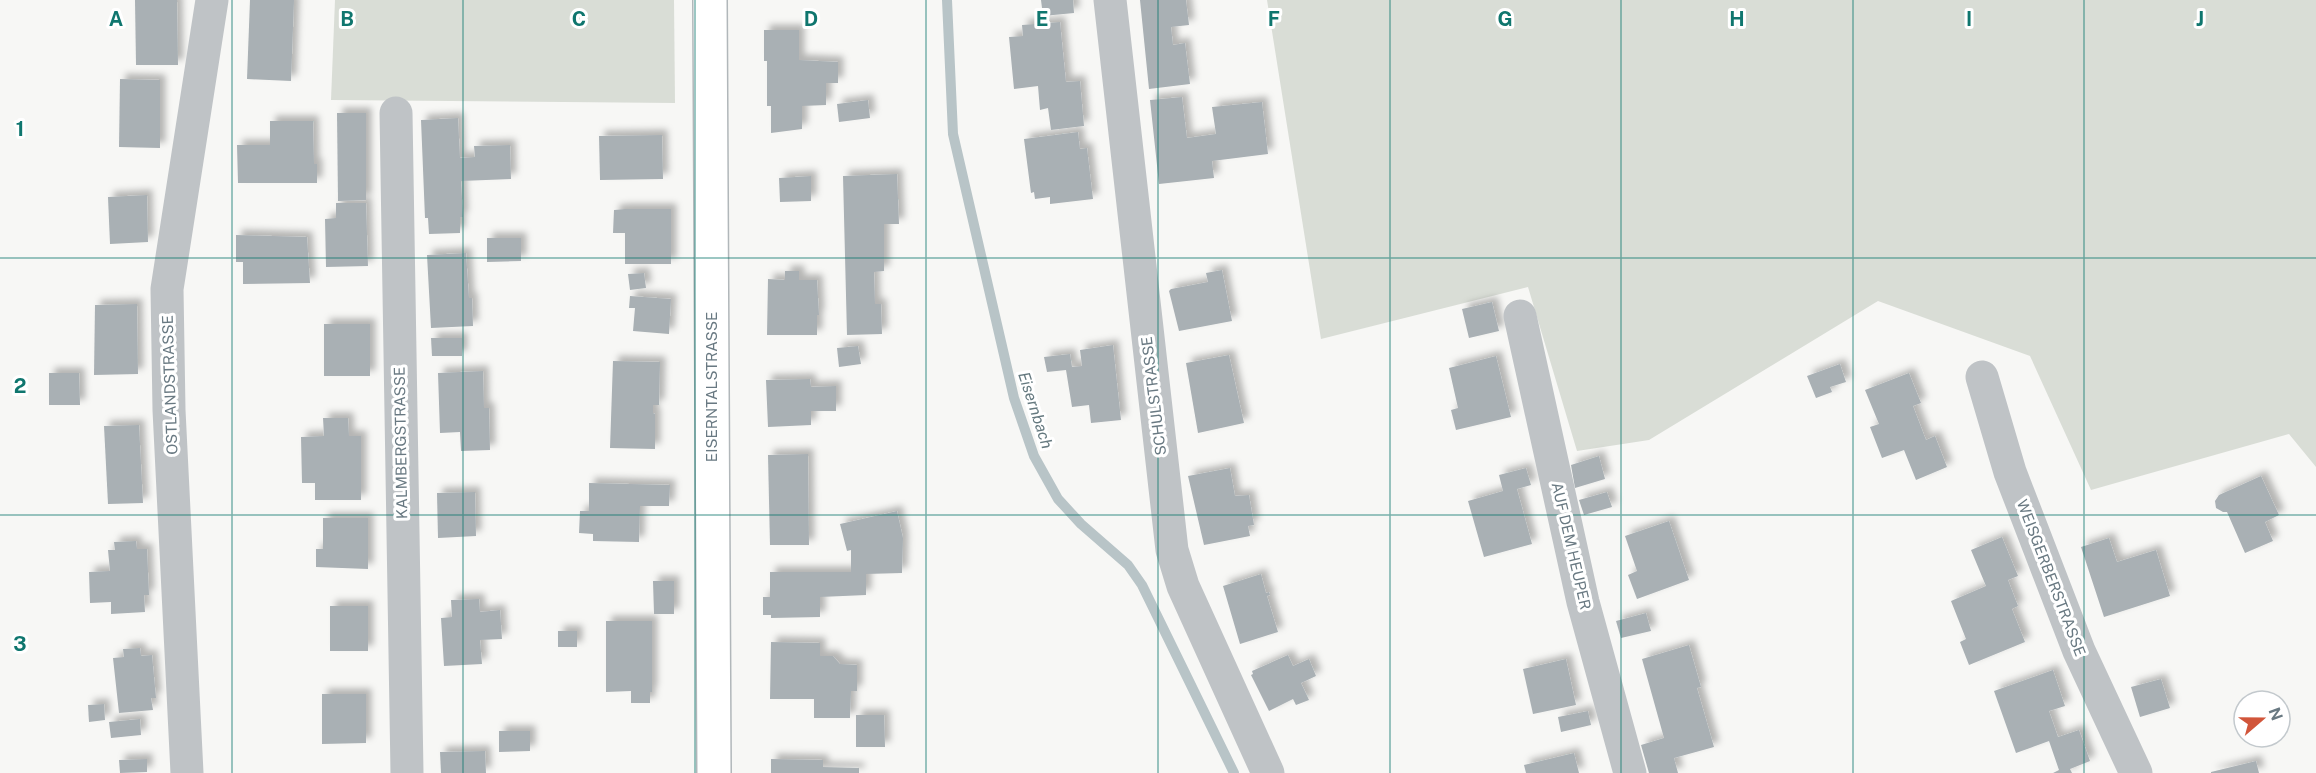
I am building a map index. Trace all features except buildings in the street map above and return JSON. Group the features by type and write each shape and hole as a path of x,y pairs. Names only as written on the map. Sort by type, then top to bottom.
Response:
{"main road":[{"name":"EISERNTALSTRASSE","path":"710,0 714,773"}],"street":[{"name":"OSTLANDSTRASSE","path":"187,773 169,410 167,289 212,0"},
{"name":"SCHULSTRASSE","path":"1110,0 1172,550 1183,586 1268,773"},
{"name":"KALMBERGSTRASSE","path":"396,113 407,773"},
{"name":"AUF DEM HEUPER","path":"1520,316 1583,603 1630,773"},
{"name":"WEISGERBERSTRASSE","path":"1982,377 2010,471 2079,651 2136,773"}],"shaded area":[{"path":"335,0 674,0 675,103 331,100"},
{"path":"1267,0 2316,0 2316,467 2289,434 2091,490 2030,356 1878,301 1649,440 1577,451 1528,287 1321,339"}],"waterway":[{"name":"Eisernbach","path":"947,0 953,134 1014,398 1034,456 1058,499 1081,524 1128,565 1142,585 1234,773"}]}
